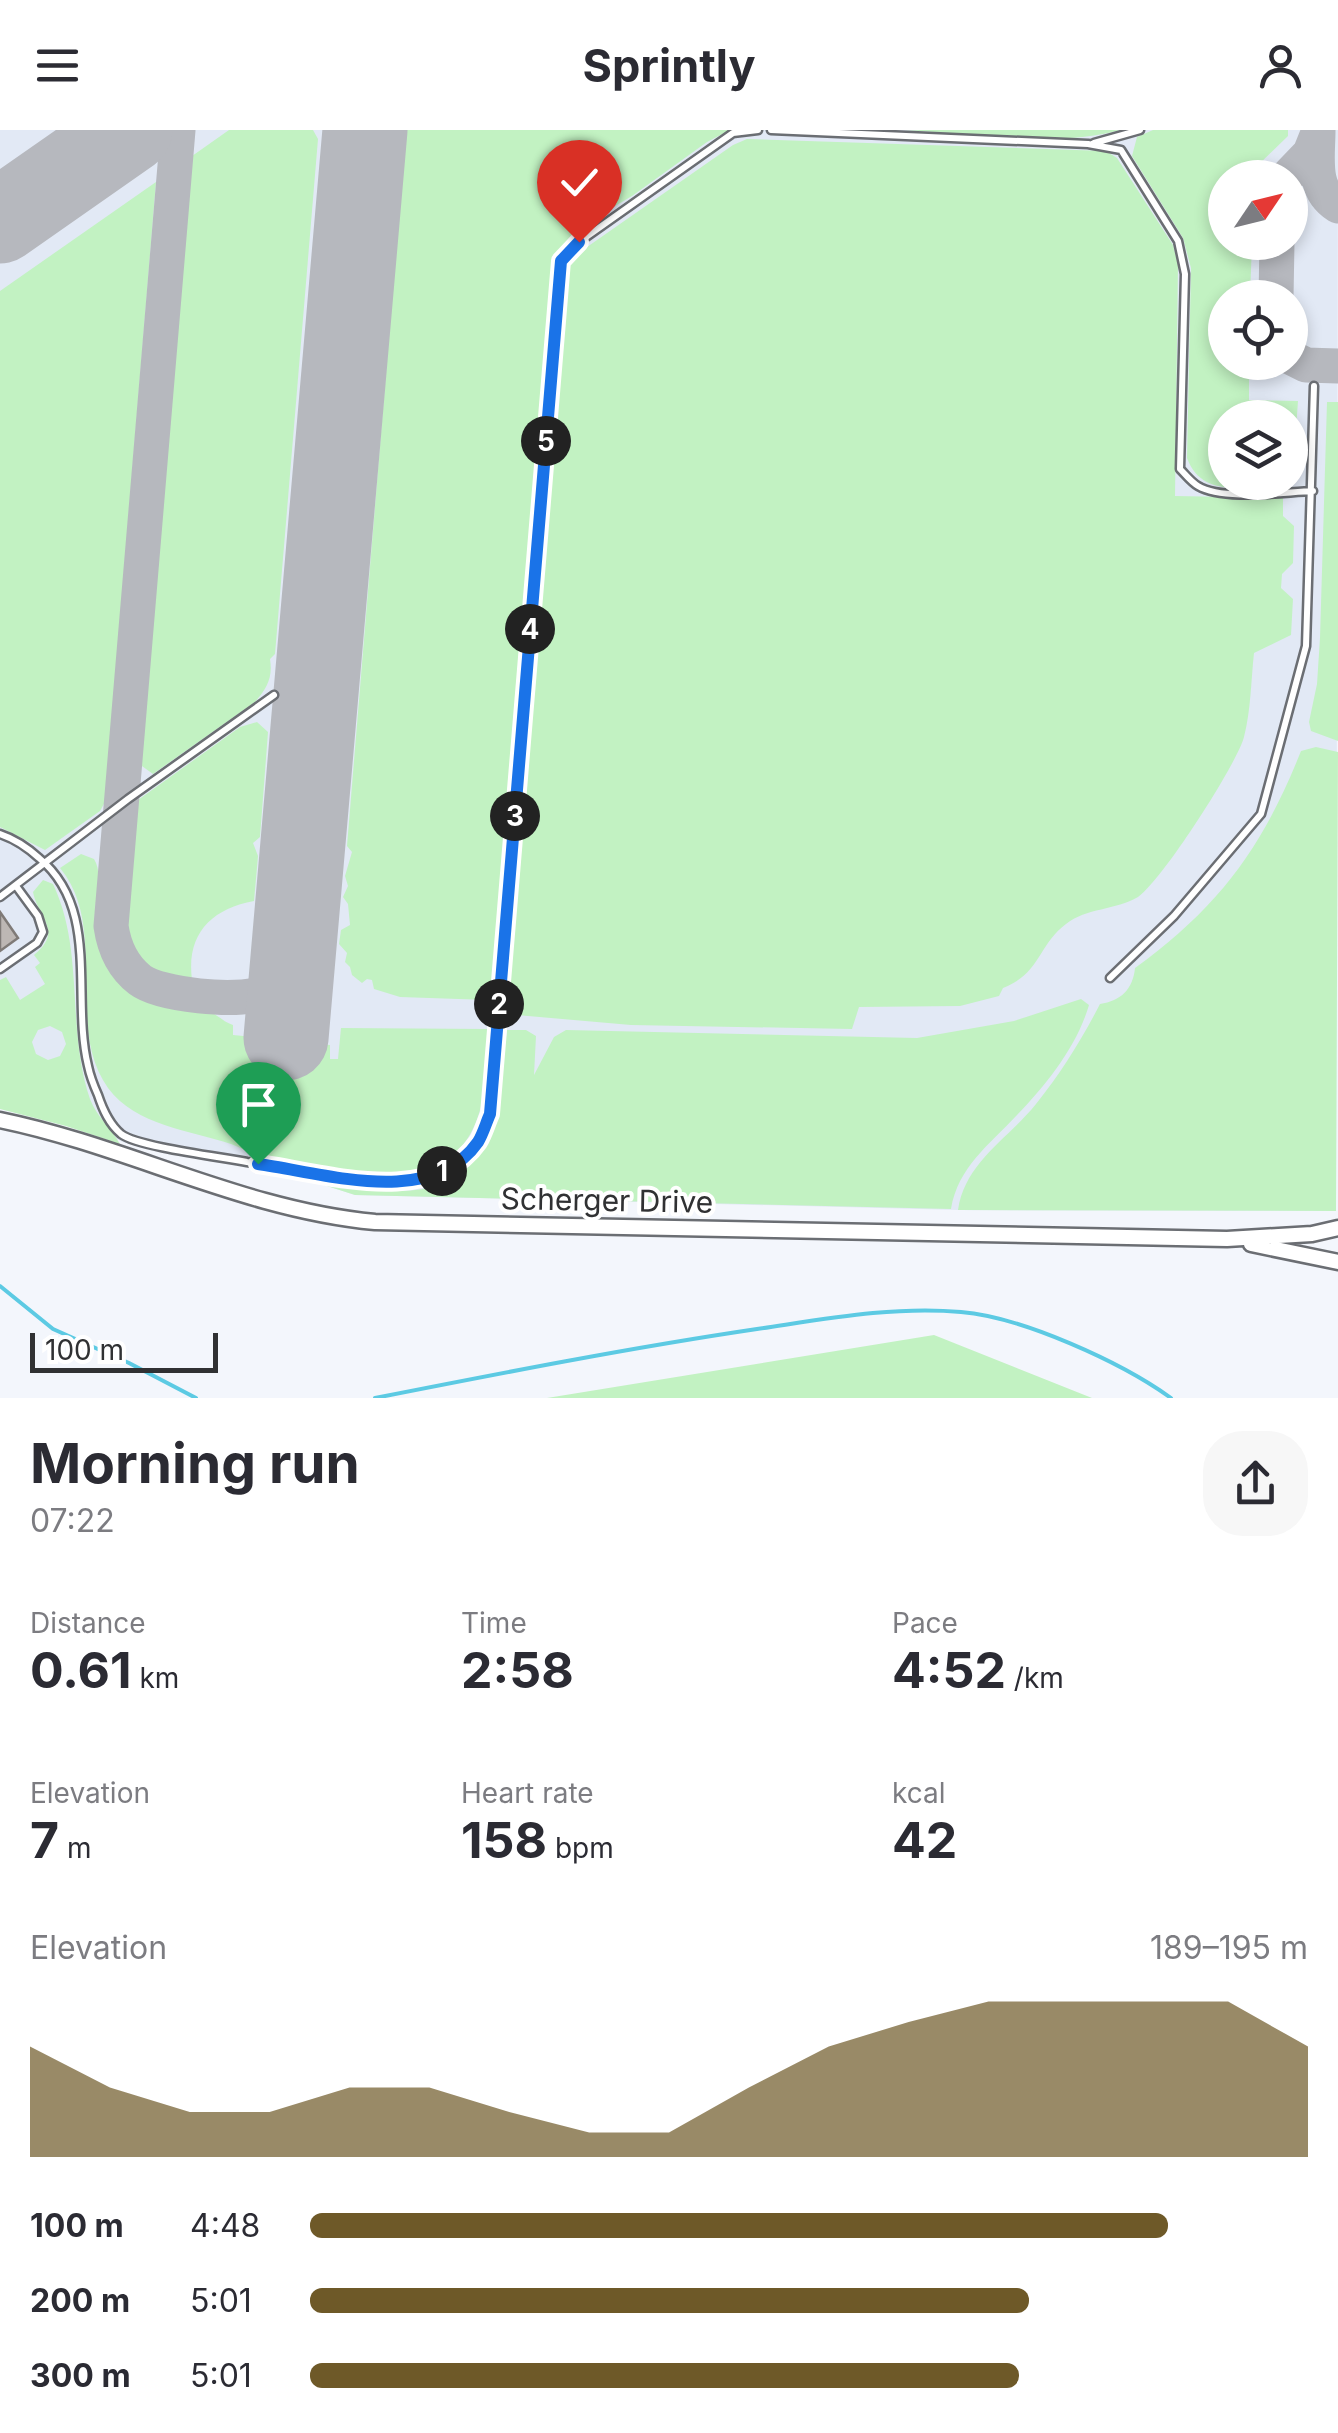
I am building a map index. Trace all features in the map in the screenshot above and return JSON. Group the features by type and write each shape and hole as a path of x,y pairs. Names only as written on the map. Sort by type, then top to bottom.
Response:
{"street":[{"name":"Scherger Drive","path":"0,1120 82,1142 262,1201 352,1220 1226,1239 1312,1234 1338,1228"},
{"name":"Scherger Drive","path":"1226,1239 1338,1262"}],"lane":[{"path":"0,834 23,845 63,882 74,910 87,1064 107,1118 123,1136 258,1164 387,1184 424,1180 456,1164 478,1142 490,1114 496,1069 561,261 579,242 733,133 758,130"},
{"path":"771,130 1088,144 1121,150 1178,241 1186,274 1180,469 1194,485 1208,490 1246,494 1312,491"},
{"path":"1088,144 1140,130"},
{"path":"1110,978 1174,916 1262,814 1306,646 1314,386"},
{"path":"0,898 128,799 274,695"},
{"path":"0,969 37,943 43,932 38,916 16,886"}],"shaded area":[{"path":"0,130 1338,130 1336,1211 958,1210 355,1195 296,1176 125,1143 116,1139 96,1112 0,1082"}],"green space":[{"path":"229,130 313,130 318,139 275,654 270,659 268,682 255,702 153,774 135,761 168,367 173,361 168,359 185,161"},
{"path":"406,130 730,130 578,228 559,250 551,271 493,987 488,1000 400,997 374,989 372,980 362,983 352,975 345,962 347,953 339,944 341,930 350,925 348,904 343,897 352,852 347,846"},
{"path":"904,130 1120,130 1042,139"},
{"path":"1153,130 1288,130 1288,136 1263,160 1208,160 1208,260 1251,260 1251,280 1208,280 1208,380 1249,380 1249,400 1208,400 1208,482 1193,470 1187,458 1191,268 1183,238 1132,156 1137,137"},
{"path":"747,139 1106,151 1117,158 1173,245 1178,265 1175,496 1283,500 1283,516 1294,526 1293,563 1282,574 1281,588 1293,599 1291,635 1254,653 1248,716 1238,751 1197,822 1149,887 1138,897 1066,924 1025,975 1003,988 999,996 960,1006 859,1007 852,1029 631,1025 505,1014 568,268 577,254"},
{"path":"156,182 105,802 100,811 45,850 0,827 0,291"},
{"path":"1327,402 1338,402 1338,741 1311,731 1309,722 1320,638"},
{"path":"257,722 268,732 260,837 253,843 258,856 254,901 225,910 205,926 193,949 192,980 161,979 140,967 128,946 123,919 122,889 131,805 240,727"},
{"path":"1316,747 1338,752 1336,1211 958,1210 969,1178 1045,1092 1100,1004 1125,993 1135,968 1214,898 1254,846 1301,751"},
{"path":"81,854 94,859 98,871 95,929 104,960 123,986 151,1003 210,1011 233,1025 233,1035 330,1045 330,1059 338,1059 341,1028 488,1029 481,1107 470,1134 454,1154 432,1167 404,1174 369,1174 259,1156 133,1111 108,1088 95,1063 89,1035 82,919 75,892 60,868"},
{"path":"43,880 53,884 63,910 83,1072 93,1105 120,1144 0,1109 0,980 6,977 20,1000 45,984 35,967 40,963 34,955 43,946 48,931 33,892","holes":["50,1026 62,1032 66,1044 60,1056 48,1060 36,1054 32,1042 38,1030"]},
{"path":"1081,999 1089,1005 1069,1050 1039,1091 968,1169 951,1209 355,1195 296,1176 387,1190 423,1189 450,1180 470,1164 484,1143 499,1090 507,1030 526,1030 536,1036 534,1075 554,1037 566,1030 917,1038 1014,1021"},
{"path":"934,1335 1092,1398 547,1398"}],"building":[{"path":"0,912 18,938 0,951"}],"waterway":[{"path":"0,1286 53,1329 196,1398"},
{"path":"375,1398 709,1336 859,1314 910,1311 961,1312 1013,1322 1099,1356 1171,1398"}],"taxiway":[{"path":"178,130 111,926 128,969 140,980 164,990 218,997 250,996 276,983 292,958"},
{"path":"1318,130 1320,182 1338,206"},
{"path":"1303,160 1318,133"},
{"path":"1276,280 1277,260"},
{"path":"1308,365 1338,366"}],"runway":[{"path":"0,221 130,130"},
{"path":"286,1038 365,130"}],"route":[{"path":"258,1164 387,1184 424,1180 456,1164 478,1142 490,1114 561,261 579,242"}]}
